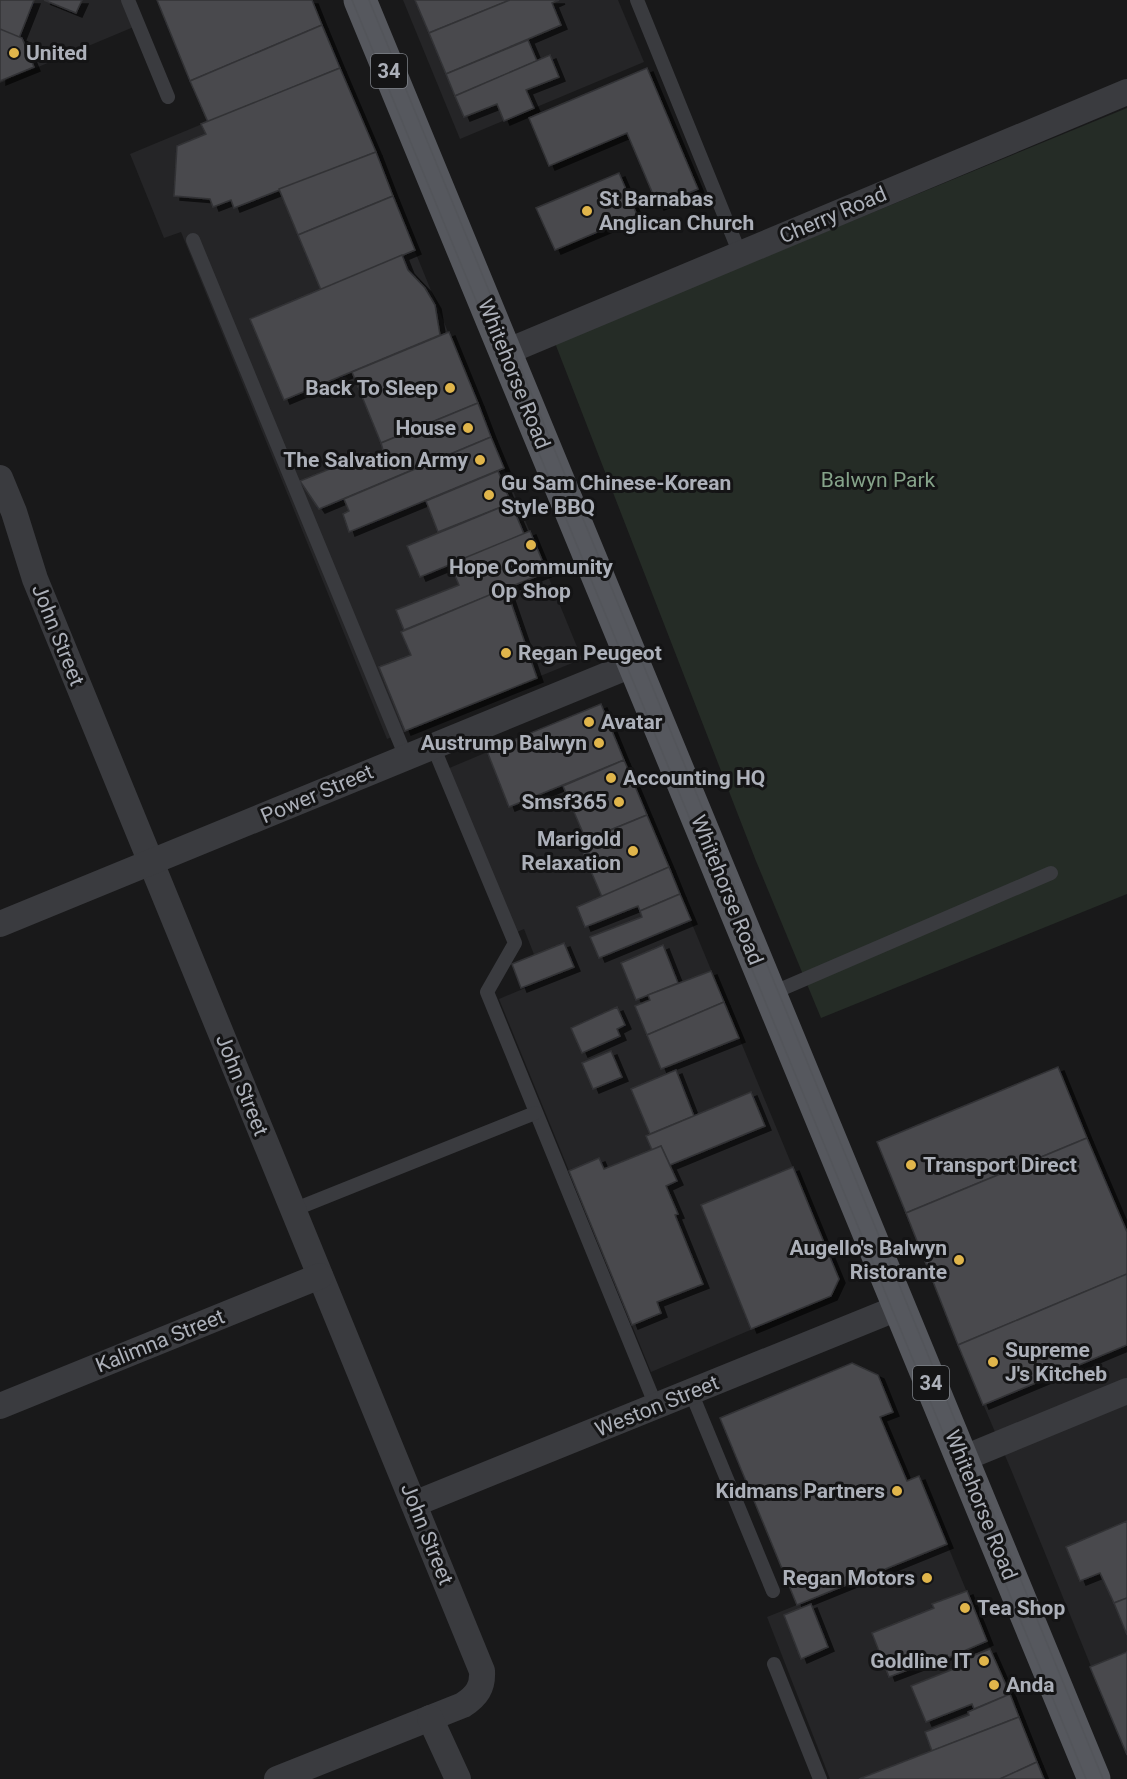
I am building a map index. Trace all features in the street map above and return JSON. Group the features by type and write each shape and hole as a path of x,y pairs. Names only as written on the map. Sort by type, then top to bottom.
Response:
{"main road":[{"name":"Whitehorse Road","path":"360,0 1094,1779"}],"street":[{"name":"Cherry Road","path":"506,352 1127,92"},
{"name":"John Street","path":"0,478 14,512 35,579 479,1660 482,1677 479,1690 471,1700 430,1718"},
{"name":"Power Street","path":"0,924 634,664"},
{"name":"Kalimna Street","path":"0,1406 320,1276"},
{"name":"Weston Street","path":"414,1504 900,1307"},
{"path":"962,1459 1127,1391"},
{"path":"277,1779 430,1718 458,1779"}],"lane":[{"path":"128,0 168,97"},
{"path":"637,0 740,254"},
{"path":"193,240 406,757"},
{"path":"433,746 515,943 487,992 656,1406"},
{"path":"770,994 1051,873"},
{"path":"293,1210 536,1113"},
{"path":"692,1392 773,1592"},
{"path":"774,1664 820,1779"}],"shaded area":[{"path":"0,0 125,0 136,26 0,83"},
{"path":"157,0 312,0 582,659 387,739 181,232 164,238 130,154 207,122"},
{"path":"403,0 618,0 644,62 460,139"},
{"path":"601,704 839,1279 831,1296 651,1372 499,999 544,980 524,929 517,932 447,769"},
{"path":"1058,1067 1127,1232 1127,1755 877,1142"},
{"path":"852,1363 878,1375 893,1412 881,1418 907,1481 919,1476 1044,1779 830,1779 767,1617 797,1605 720,1418"}],"green space":[{"name":"Balwyn Park","path":"1127,108 1127,894 821,1018 756,861 555,343"}],"building":[{"path":"0,0 34,0 19,38 0,30"},
{"path":"44,0 82,0 76,13"},
{"path":"157,0 312,0 322,25 190,81"},
{"path":"415,0 510,0 429,33"},
{"path":"510,0 559,0 552,3 561,25 446,74 429,33"},
{"path":"322,25 340,68 208,122 190,81"},
{"name":"United","path":"0,29 22,38 34,67 0,81"},
{"path":"528,40 537,61 455,96 446,74"},
{"path":"550,55 559,77 526,90 534,108 504,121 497,104 464,117 455,96"},
{"path":"340,68 376,152 234,208 231,200 213,207 210,199 174,196 177,146 206,134 201,124"},
{"path":"647,68 698,189 658,206 627,133 549,166 529,118"},
{"path":"376,152 393,196 298,235 279,189"},
{"name":"St Barnabas Anglican Church","path":"619,173 637,215 555,250 536,208"},
{"path":"393,196 415,250 321,290 298,235"},
{"path":"402,255 408,270 425,288 435,305 440,335 284,400 250,319"},
{"path":"449,332 478,403 381,443 352,372"},
{"path":"478,403 491,437 319,509 300,481 369,453 373,463 385,457 381,443"},
{"path":"491,437 504,468 349,532 343,514 349,511 344,499"},
{"path":"498,471 511,503 438,532 426,501"},
{"path":"511,503 524,534 420,577 407,546"},
{"path":"530,531 547,572 404,630 396,610 459,585 450,564"},
{"path":"506,588 537,678 405,731 379,667 411,655 401,632"},
{"path":"601,704 624,760 509,807 487,751"},
{"path":"624,760 647,815 586,840 563,786"},
{"path":"647,815 669,867 602,897 579,843"},
{"path":"669,867 680,894 640,911 638,906 585,927 577,907"},
{"path":"680,894 691,920 599,958 590,937 642,917 640,911"},
{"path":"564,943 574,967 521,988 512,964"},
{"path":"663,945 678,983 636,1000 621,963"},
{"path":"711,971 724,1002 647,1035 635,1006 650,1000 648,995"},
{"path":"724,1002 739,1038 661,1069 647,1035"},
{"path":"617,1007 625,1025 617,1029 620,1036 582,1053 571,1028"},
{"path":"611,1051 622,1077 593,1089 582,1063"},
{"path":"1058,1067 1087,1138 906,1213 877,1142"},
{"path":"676,1070 694,1116 650,1134 631,1089"},
{"path":"751,1092 765,1126 670,1165 661,1146 652,1150 646,1136"},
{"path":"1087,1138 1127,1232 1127,1274 958,1345 906,1213"},
{"path":"661,1146 677,1181 666,1186 678,1214 675,1215 703,1284 657,1302 661,1313 632,1325 569,1171 599,1158 604,1169"},
{"path":"793,1167 839,1279 831,1296 751,1329 701,1205"},
{"path":"1127,1274 1127,1345 983,1405 958,1345"},
{"path":"852,1363 878,1375 893,1412 880,1417 907,1481 919,1476 947,1544 797,1605 720,1418"},
{"path":"1127,1521 1127,1598 1114,1603 1100,1573 1080,1581 1066,1547"},
{"path":"967,1591 987,1641 948,1658 947,1655 889,1677 872,1633 934,1608 932,1604"},
{"path":"1127,1598 1127,1635 1114,1603"},
{"path":"811,1604 828,1647 801,1659 784,1615"},
{"path":"990,1649 1010,1694 974,1709 972,1704 926,1722 911,1686 956,1668 954,1663"},
{"path":"1127,1652 1127,1755 1090,1667"},
{"path":"1010,1694 1019,1717 932,1751 925,1732 969,1715 968,1712"},
{"path":"1019,1717 1037,1762 1000,1779 859,1779"},
{"path":"1037,1762 1044,1779 1000,1779"}],"tram line":[{"path":"352,0 1086,1779"},
{"path":"369,0 1103,1779"}],"place":[{"name":"United","path":"14,53"},
{"name":"St Barnabas Anglican Church","path":"587,211"},
{"name":"Back To Sleep","path":"450,388"},
{"name":"House","path":"468,428"},
{"name":"The Salvation Army","path":"480,460"},
{"name":"Gu Sam Chinese-Korean Style BBQ","path":"489,495"},
{"name":"Hope Community Op Shop","path":"531,545"},
{"name":"Regan Peugeot","path":"506,653"},
{"name":"Avatar","path":"589,722"},
{"name":"Austrump Balwyn","path":"599,743"},
{"name":"Accounting HQ","path":"611,778"},
{"name":"Smsf365","path":"619,802"},
{"name":"Marigold Relaxation","path":"633,851"},
{"name":"Transport Direct","path":"911,1165"},
{"name":"Augello's Balwyn Ristorante","path":"959,1260"},
{"name":"Supreme J's Kitcheb","path":"993,1362"},
{"name":"Kidmans Partners","path":"897,1491"},
{"name":"Regan Motors","path":"927,1578"},
{"name":"Tea Shop","path":"965,1608"},
{"name":"Goldline IT","path":"984,1661"},
{"name":"Anda","path":"994,1685"}]}
